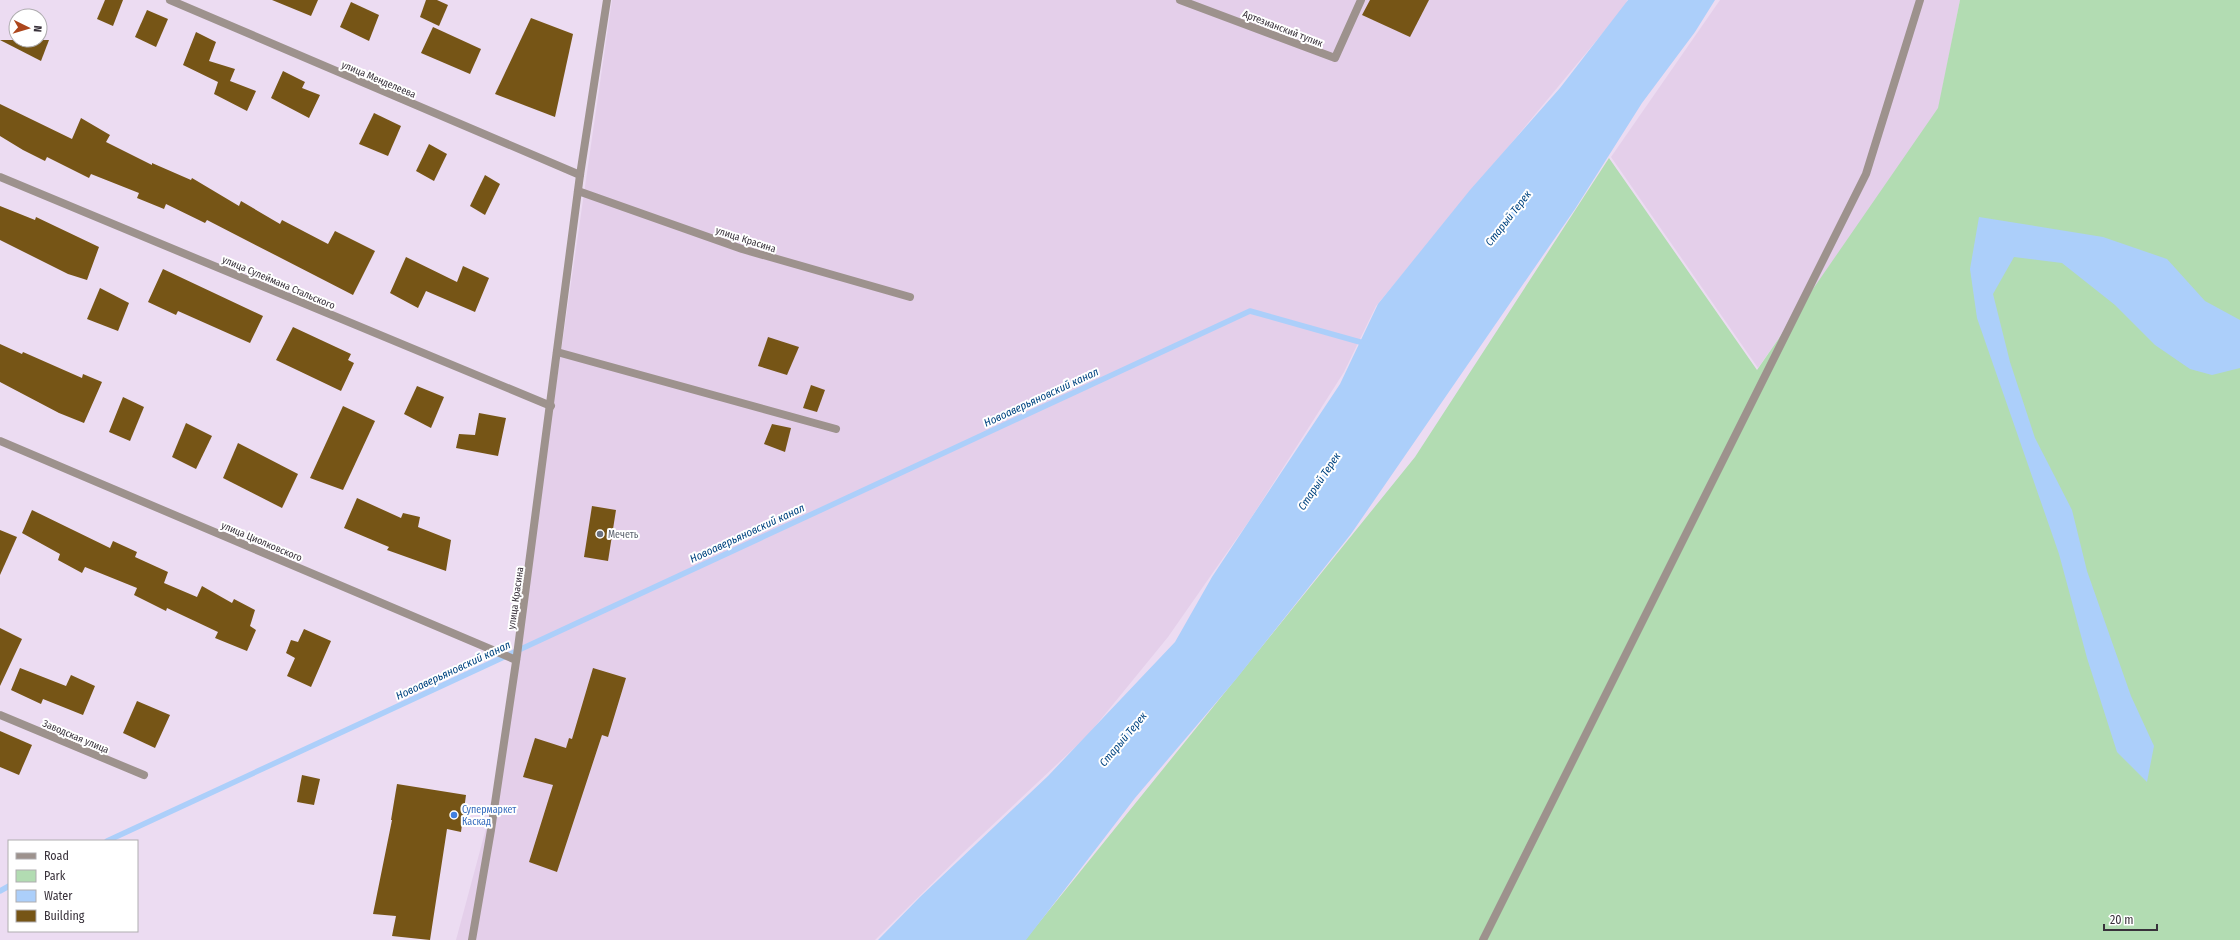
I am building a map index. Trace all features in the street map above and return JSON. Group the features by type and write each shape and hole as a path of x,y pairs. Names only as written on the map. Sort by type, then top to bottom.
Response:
{"street":[{"name":"улица Менделеева","path":"170,0 580,176"},
{"name":"улица Красина","path":"472,940 516,660 580,176 607,0"},
{"name":"Артезианский тупик","path":"1180,0 1335,58 1361,0"},
{"path":"1483,940 1866,174 1920,0"},
{"name":"улица Сулеймана Стальского","path":"0,177 550,406"},
{"name":"улица Красина","path":"578,191 742,249 910,297"},
{"path":"557,352 836,429"},
{"name":"улица Циолковского","path":"0,441 516,660"},
{"name":"Заводская улица","path":"0,715 144,776"}],"shaded area":[{"path":"612,0 1627,0 1626,5 1376,306 1344,372 1251,518 1168,637 1088,735 967,849 875,940 456,940 499,780"},
{"path":"1720,0 1960,0 1938,111 1758,368 1611,157"}],"green space":[{"path":"1960,0 2240,0 2240,940 1025,940 1415,457 1609,158 1757,370 1938,108"}],"water":[{"name":"Старый Терек","path":"1628,0 1715,0 1695,32 1642,103 1575,209 1351,534 1237,678 1135,798 1026,940 878,940 920,897 1048,776 1175,642 1212,577 1340,384 1378,304 1470,190 1560,88"},
{"path":"1979,217 2103,237 2167,259 2205,301 2240,320 2240,368 2212,375 2190,369 2155,345 2115,305 2062,263 2014,257 1993,294 2010,362 2035,438 2072,510 2087,571 2131,696 2154,746 2147,782 2117,752 2087,658 2059,554 1977,318 1970,269"}],"building":[{"path":"105,0 123,0 113,26 97,19"},
{"path":"272,0 318,0 311,16"},
{"path":"426,0 437,0 448,5 439,26 420,17"},
{"path":"1370,0 1429,0 1410,37 1362,15"},
{"path":"351,2 379,15 369,41 340,27"},
{"path":"147,10 168,19 156,47 135,37"},
{"path":"531,18 573,34 555,117 495,94"},
{"path":"433,27 481,49 470,74 421,53"},
{"path":"196,32 216,42 209,61 235,69 230,81 256,91 247,111 214,94 218,82 183,65"},
{"path":"0,40 8,40 8,44"},
{"path":"16,48 46,48 41,61"},
{"path":"283,71 305,82 302,88 320,95 309,118 271,98"},
{"path":"0,104 72,139 81,118 110,135 106,142 152,165 152,163 191,180 192,178 239,206 241,201 280,224 282,220 328,244 335,231 375,251 353,295 207,220 205,223 166,204 164,209 137,198 139,193 91,174 89,178 47,157 45,161 23,150 0,136"},
{"path":"374,113 401,126 388,156 359,144"},
{"path":"429,144 447,154 434,181 416,171"},
{"path":"485,175 500,184 485,215 470,206"},
{"path":"0,206 35,220 36,217 99,247 87,280 68,274 0,240"},
{"path":"406,257 457,282 463,266 489,278 475,312 426,291 418,308 390,293"},
{"path":"163,269 263,316 250,343 178,311 176,315 148,302"},
{"path":"100,288 129,303 118,331 87,319"},
{"path":"293,327 351,354 348,360 354,363 341,391 276,360"},
{"path":"768,337 799,347 787,375 758,366"},
{"path":"0,344 22,354 23,352 82,378 83,374 102,382 84,423 59,413 0,382"},
{"path":"811,385 825,390 817,412 803,408"},
{"path":"417,386 444,397 431,428 404,414"},
{"path":"123,397 144,407 130,441 109,432"},
{"path":"343,406 375,421 343,490 310,478"},
{"path":"479,413 506,418 498,456 456,448 459,434 475,435"},
{"path":"186,423 212,436 196,469 172,457"},
{"path":"772,424 791,428 785,452 764,444"},
{"path":"238,443 298,474 282,508 223,478"},
{"path":"357,498 401,518 403,513 420,517 418,527 451,540 446,571 387,550 389,547 344,528"},
{"name":"Мечеть","path":"592,506 616,510 608,561 584,557"},
{"path":"32,510 110,548 113,541 137,552 135,557 168,572 164,583 197,597 202,586 232,603 234,599 255,610 250,626 256,630 247,651 215,638 218,632 167,608 166,611 134,595 137,588 85,567 82,573 58,560 60,554 22,533"},
{"path":"0,530 17,537 0,575"},
{"path":"0,628 22,639 0,686"},
{"path":"304,629 331,641 311,687 287,676 295,658 286,653 291,640 298,642"},
{"path":"20,668 66,686 71,675 95,686 83,715 43,699 41,704 11,690"},
{"path":"593,668 626,678 608,737 602,735 557,872 529,862 553,785 523,777 535,738 566,748 569,738 572,739"},
{"path":"137,701 170,715 155,748 123,733"},
{"path":"0,731 32,745 19,775 0,767"},
{"path":"302,775 320,779 314,805 297,802"},
{"path":"397,784 466,795 461,832 447,829 430,940 392,936 396,916 373,914 392,820"}],"waterway":[{"name":"Новоаверьяновский канал","path":"109,840 1250,311 1367,344"},
{"name":"Новоаверьяновский канал","path":"0,891 8,887"}],"place":[{"name":"Мечеть","path":"600,534"},
{"name":"Супермаркет Каскад","path":"454,815"}]}
